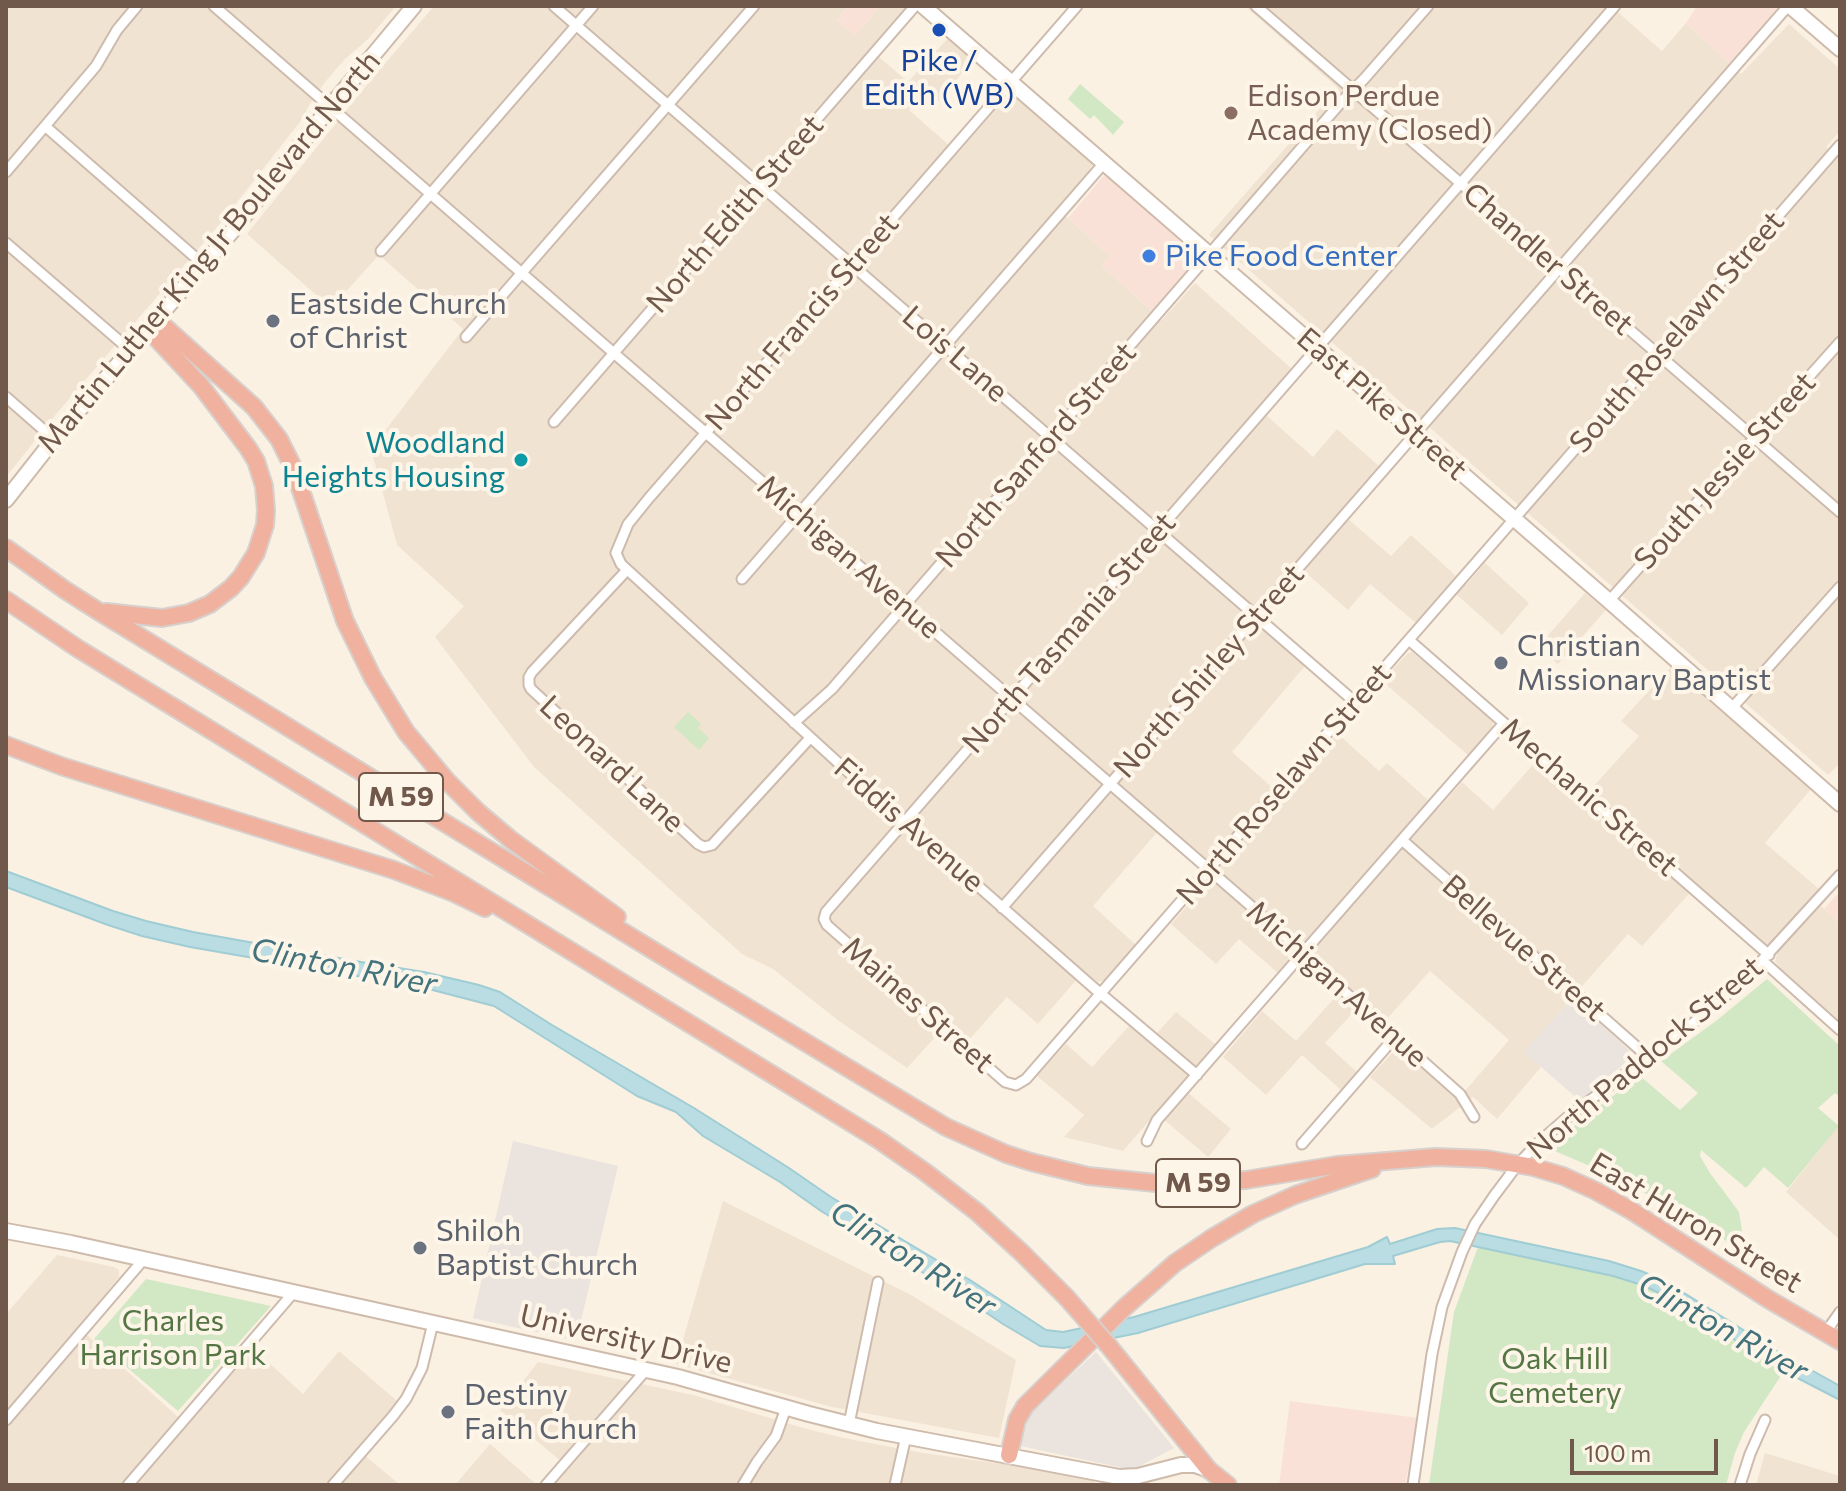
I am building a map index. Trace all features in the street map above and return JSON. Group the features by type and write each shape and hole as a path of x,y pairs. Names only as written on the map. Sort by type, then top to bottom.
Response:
{"highway":[{"path":"98,611 162,618 200,609 222,595 241,577 256,553 265,525 264,486 256,461 152,324"},
{"path":"152,324 243,397 279,439 293,467 337,600 362,659 394,714 433,765 470,805 510,839 705,982"},
{"name":"M 59","path":"9,550 98,611 705,982 946,1127 1006,1154 1088,1176 1142,1182 1246,1180 1337,1165 1418,1158 1453,1157 1518,1164"},
{"name":"M 59","path":"6,600 77,648 900,1154 977,1212 1067,1298 1209,1470 1228,1485"},
{"path":"6,745 61,766 394,870 528,924"},
{"path":"1009,1455 1017,1420 1025,1406 1124,1308 1175,1263 1253,1214 1295,1195 1392,1162"},
{"name":"East Huron Street","path":"1518,1164 1556,1173 1596,1191 1832,1337"}],"main road":[{"name":"Martin Luther King Jr Boulevard North","path":"6,500 54,439 204,265 414,6"},
{"name":"East Pike Street","path":"923,6 1840,804"},
{"path":"1789,6 1840,49"},
{"name":"University Drive","path":"6,1231 699,1382 786,1408 906,1436 1119,1477 1138,1476 1181,1465 1195,1465 1209,1470"}],"street":[{"path":"6,172 96,66 117,30 137,6"},
{"name":"Lois Lane","path":"554,6 1355,702"},
{"path":"381,251 593,6"},
{"path":"466,337 754,6"},
{"name":"North Edith Street","path":"554,422 915,6"},
{"name":"North Francis Street","path":"627,570 618,561 616,553 623,533 635,514 1077,6"},
{"name":"Chandler Street","path":"1256,6 1840,512"},
{"name":"North Sanford Street","path":"794,723 832,689 1428,6"},
{"name":"North Tasmania Street","path":"824,919 826,912 1615,6"},
{"name":"North Shirley Street","path":"1002,908 1789,6"},
{"name":"Michigan Avenue","path":"216,7 1209,870 1461,1095 1474,1117"},
{"path":"45,126 204,265"},
{"name":"South Roselawn Street","path":"1514,519 1840,145"},
{"path":"742,579 1104,163"},
{"path":"6,243 130,350"},
{"name":"South Jessie Street","path":"1609,601 1840,342"},
{"path":"6,397 54,439"},
{"name":"North Roselawn Street","path":"1016,1085 1024,1081 1053,1049 1514,519"},
{"name":"Fiddis Avenue","path":"627,570 904,822 1197,1075"},
{"name":"Leonard Lane","path":"627,570 532,672 529,685 698,844 706,847 713,843 810,738"},
{"path":"1732,708 1840,587"},
{"name":"Mechanic Street","path":"1409,640 1766,958 1840,1030"},
{"path":"1147,1141 1157,1120 1504,723"},
{"name":"Bellevue Street","path":"1402,840 1647,1056"},
{"name":"North Paddock Street","path":"1413,1485 1437,1326 1445,1296 1475,1224 1534,1146 1718,1003 1766,958 1840,875"},
{"name":"Maines Street","path":"824,919 827,925 1005,1082 1016,1085"},
{"path":"1302,1144 1395,1037"},
{"path":"6,1420 144,1259"},
{"path":"849,1424 878,1282"},
{"path":"128,1485 294,1292"},
{"path":"1832,1337 1840,1312"},
{"path":"333,1485 406,1399 422,1368 433,1323"},
{"path":"546,1485 646,1370"},
{"path":"743,1485 776,1436 786,1408"},
{"path":"1740,1485 1765,1420"},
{"path":"895,1485 906,1436"}],"shaded area":[{"path":"6,6 396,6 325,82 303,118 223,220 6,477"},
{"path":"434,6 849,6 837,20 855,35 881,6 907,6 871,50 908,82 949,37 974,59 934,106 921,95 909,110 958,153 1006,98 1011,94 1018,96 1093,162 1090,170 1057,208 1110,256 1102,266 1162,320 1195,283 1292,369 1258,408 1313,457 1337,429 1380,467 1341,513 1391,556 1411,535 1466,585 1485,563 1529,603 1502,635 1448,587 1416,623 1370,584 1348,610 1296,564 1249,617 1305,666 1232,752 1282,796 1337,733 1379,771 1387,763 1438,809 1462,782 1493,810 1537,760 1582,799 1639,736 1621,721 1671,667 1811,789 1765,843 1819,889 1812,898 1840,923 1840,1021 1780,968 1775,961 1777,955 1697,885 1642,946 1628,934 1525,1051 1541,1067 1497,1119 1473,1097 1432,1129 1370,1077 1406,1038 1465,1091 1509,1040 1430,971 1386,1020 1364,1001 1325,1043 1357,1072 1341,1090 1302,1055 1266,1095 1223,1057 1262,1011 1296,1041 1346,985 1315,958 1318,946 1309,939 1278,973 1239,939 1216,964 1171,924 1219,870 1165,823 1093,906 1136,945 1106,980 1098,982 1084,971 1038,1024 1007,997 968,1041 947,1024 907,1068 839,1021 773,969 742,954 534,767 435,637 464,606 397,545 371,449 463,329 379,255 331,308 247,234"},
{"path":"849,6 881,6 855,35 837,20"},
{"path":"1245,6 1611,6 1662,51 1686,23 1741,74 1789,24 1840,69 1840,131 1826,147 1840,159 1840,763 1828,775 1209,235 1338,88"},
{"path":"1697,6 1773,6 1778,11 1731,65 1686,23"},
{"path":"1106,173 1203,256 1154,313 1102,266 1110,256 1068,218"},
{"path":"1585,593 1606,610 1558,664 1538,647"},
{"path":"1412,652 1493,722 1492,729 1468,755 1382,681"},
{"path":"1840,891 1840,923 1824,909"},
{"path":"1572,998 1633,1057 1579,1100 1524,1052"},
{"path":"1176,1012 1215,1044 1180,1086 1231,1129 1208,1157 1156,1113 1123,1151 1064,1137 1084,1115 1037,1076 1066,1044 1092,1067 1129,1026 1149,1042"},
{"path":"1840,1124 1840,1240 1786,1192"},
{"path":"513,1141 618,1166 576,1341 473,1318"},
{"path":"723,1201 911,1295 1016,1360 999,1438 832,1407 676,1364"},
{"path":"57,1255 119,1270 119,1277 78,1327 187,1425 254,1349 303,1394 339,1351 397,1401 357,1449 400,1485 6,1485 6,1314"},
{"path":"1096,1352 1174,1448 1132,1470 1021,1446 1029,1415"},
{"path":"538,1362 693,1395 844,1438 923,1453 1040,1469 1095,1480 1095,1485 555,1485 569,1468 500,1410"},
{"path":"1290,1401 1418,1418 1405,1485 1279,1485"},
{"path":"490,1444 537,1485 455,1485"},
{"path":"1765,1453 1840,1476 1840,1485 1756,1485"}],"green space":[{"path":"1080,84 1124,122 1113,135 1094,115 1090,119 1068,99"},
{"path":"688,712 701,724 698,728 709,738 699,750 674,727"},
{"path":"1767,979 1840,1046 1840,1097 1835,1093 1818,1108 1839,1126 1788,1188 1764,1167 1746,1188 1701,1150 1700,1156 1710,1173 1739,1212 1743,1252 1647,1194 1548,1148 1640,1076 1680,1110 1698,1093 1661,1061"},
{"name":"Oak Hill Cemetery","path":"1478,1247 1613,1276 1645,1286 1784,1371 1744,1432 1726,1485 1429,1485 1454,1312"},
{"name":"Charles Harrison Park","path":"146,1279 271,1306 178,1411 94,1339"}],"water":[{"name":"Clinton River","path":"6,871 146,921 424,972 500,992 694,1108 1046,1330 1063,1332 1134,1317 1368,1247 1387,1237 1390,1244 1437,1229 1455,1228 1609,1261 1665,1281 1777,1351 1840,1386 1840,1400 1784,1371 1645,1286 1613,1276 1450,1241 1393,1256 1395,1264 1365,1264 1138,1333 1064,1348 1040,1346 703,1136 676,1112 637,1096 494,1006 421,987 142,936 6,887"}],"place":[{"name":"Pike / Edith (WB)","path":"939,30"},
{"name":"Edison Perdue Academy (Closed)","path":"1231,113"},
{"name":"Pike Food Center","path":"1149,256"},
{"name":"Eastside Church of Christ","path":"273,321"},
{"name":"Woodland Heights Housing","path":"521,460"},
{"name":"Christian Missionary Baptist","path":"1501,663"},
{"name":"Shiloh Baptist Church","path":"420,1248"},
{"name":"Destiny Faith Church","path":"448,1412"}]}
